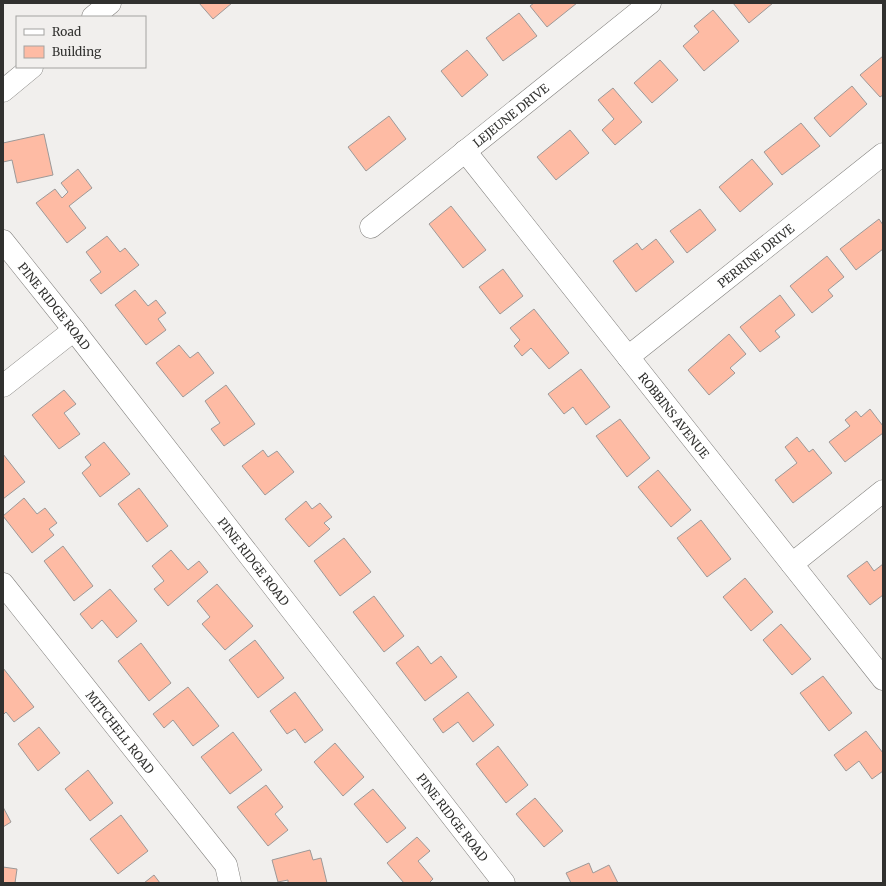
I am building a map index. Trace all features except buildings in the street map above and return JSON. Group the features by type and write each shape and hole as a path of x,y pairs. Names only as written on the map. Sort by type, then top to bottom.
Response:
{"street":[{"path":"94,16 110,3"},
{"name":"LEJEUNE DRIVE","path":"371,227 650,3"},
{"path":"3,91 31,68"},
{"name":"ROBBINS AVENUE","path":"465,151 883,679"},
{"name":"PERRINE DRIVE","path":"628,357 883,154"},
{"name":"PINE RIDGE ROAD","path":"3,241 74,330 504,883"},
{"path":"3,386 74,330"},
{"path":"792,564 883,491"},
{"name":"MITCHELL ROAD","path":"3,584 226,865 230,883"}]}
